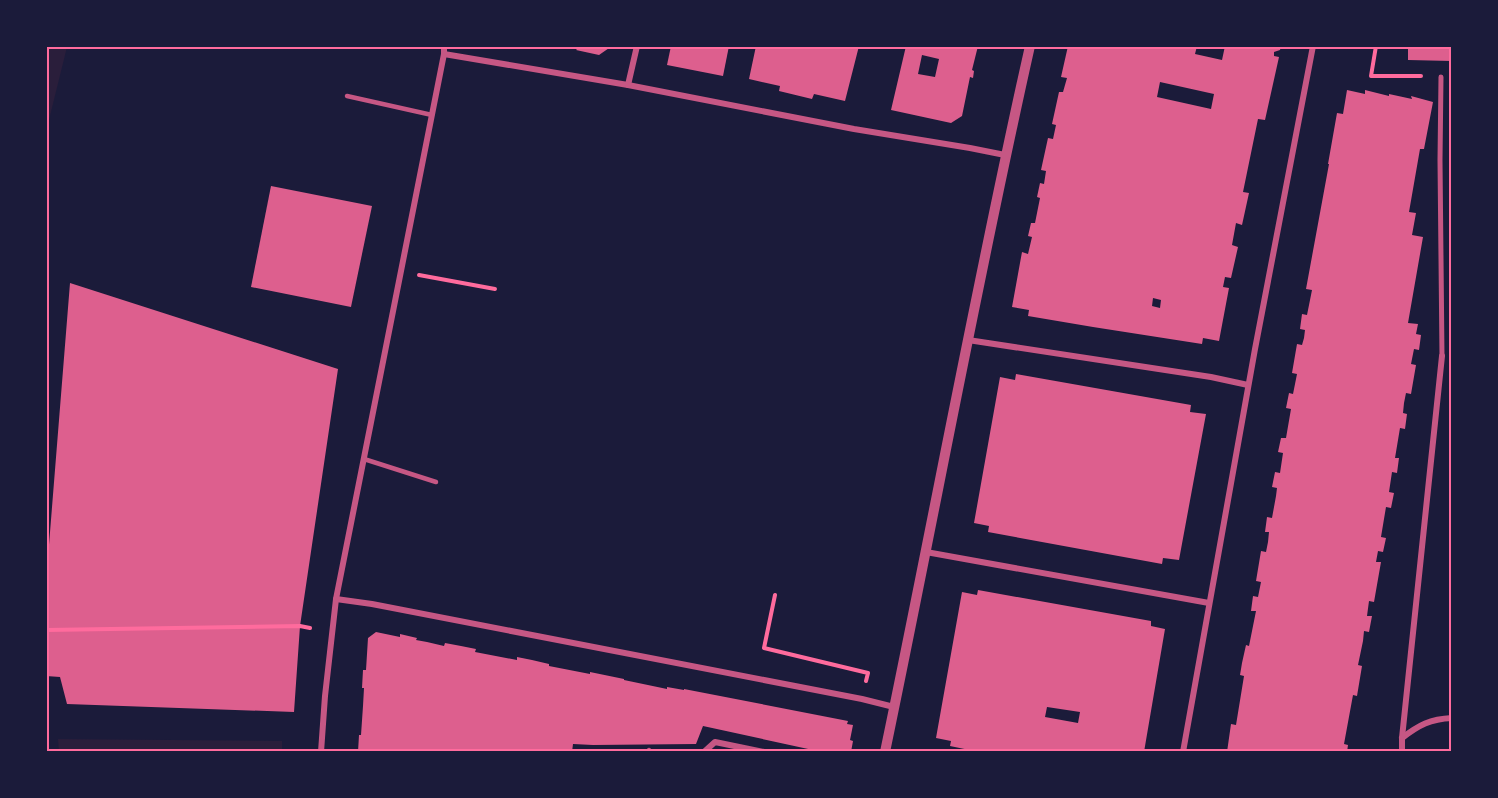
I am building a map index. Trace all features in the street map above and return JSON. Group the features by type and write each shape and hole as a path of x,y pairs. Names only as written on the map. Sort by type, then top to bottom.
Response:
{"street":[{"path":"321,752 336,599 444,46"},
{"path":"628,85 637,46"},
{"path":"885,752 1005,155 1030,46"},
{"path":"1183,752 1248,385 1313,46"},
{"path":"444,54 628,85 854,129 1005,155"},
{"path":"1402,752 1442,356 1440,160 1442,77"},
{"path":"968,340 1210,377 1248,385"},
{"path":"926,552 1209,603"},
{"path":"336,599 372,604 894,707"},
{"path":"1402,738 1416,727 1437,719 1452,718"},
{"path":"705,752 715,742 764,752"}],"lane":[{"path":"347,96 432,116"},
{"path":"364,459 436,482"}],"path":[{"path":"1376,46 1371,76 1442,77"},
{"path":"401,271 495,289"},
{"path":"775,595 764,648 868,673 862,699"},
{"path":"46,630 300,626 310,628"}],"shaded area":[{"path":"46,47 67,47 47,128"},
{"path":"58,739 282,741 282,752 59,752"}],"building":[{"path":"570,46 612,46 599,55 576,50"},
{"path":"671,46 729,46 723,76 667,65"},
{"path":"756,46 859,46 845,101 814,94 812,99 779,91 780,86 749,79"},
{"path":"906,46 978,46 972,70 974,71 973,78 970,77 962,116 951,123 891,110","holes":["922,55 939,59 935,77 918,74"]},
{"path":"1068,46 1197,46 1195,54 1222,60 1225,46 1281,46 1280,50 1274,52 1274,56 1279,57 1265,120 1258,119 1243,192 1249,193 1242,225 1236,223 1232,245 1238,247 1231,278 1225,277 1223,287 1229,288 1219,341 1203,338 1202,344 1093,327 1028,316 1029,310 1012,307 1022,252 1028,254 1032,237 1028,236 1031,223 1035,223 1040,198 1037,197 1040,183 1044,184 1046,171 1041,170 1048,138 1053,139 1056,125 1052,124 1059,92 1063,92 1067,78 1061,77","holes":["1160,82 1214,94 1211,109 1157,97","1153,298 1161,300 1160,308 1152,306"]},
{"path":"1408,46 1452,46 1452,61 1408,60"},
{"path":"1347,90 1365,94 1365,90 1412,99 1411,96 1433,102 1424,149 1420,149 1409,212 1416,213 1412,235 1423,237 1408,323 1418,324 1416,334 1421,335 1419,350 1414,349 1411,364 1416,365 1411,394 1406,393 1404,403 1403,413 1407,414 1405,429 1400,428 1395,458 1399,458 1397,473 1392,472 1389,492 1394,493 1391,508 1386,507 1381,537 1386,538 1383,552 1378,551 1376,562 1381,562 1374,602 1369,601 1367,616 1372,616 1369,632 1364,631 1358,665 1362,666 1357,696 1353,695 1344,744 1348,745 1347,752 1227,752 1231,724 1236,725 1244,676 1240,675 1242,663 1246,645 1249,646 1256,611 1251,611 1253,596 1258,597 1261,582 1256,581 1261,551 1266,552 1268,542 1269,532 1265,532 1267,517 1272,518 1276,496 1277,488 1272,487 1275,472 1280,473 1283,453 1278,452 1281,438 1286,438 1291,409 1286,408 1289,393 1293,394 1297,374 1292,373 1297,344 1302,345 1304,338 1305,330 1300,329 1302,314 1307,315 1312,290 1306,289 1337,113 1343,114"},
{"path":"271,186 372,206 351,307 251,287"},
{"path":"70,283 338,369 300,626 294,712 67,704 60,677 46,676 46,582"},
{"path":"1016,374 1191,405 1190,412 1206,414 1179,560 1163,558 1162,564 988,532 989,526 974,523 1000,377 1015,380"},
{"path":"978,590 1151,621 1151,626 1165,629 1144,752 979,752 950,746 951,741 936,738 962,592 977,595","holes":["1047,707 1080,712 1078,723 1045,717"]},
{"path":"376,632 400,637 400,634 444,646 445,643 476,649 475,652 517,660 517,657 549,664 549,666 590,674 590,672 667,689 667,687 684,689 848,721 847,724 853,725 850,740 853,741 851,752 822,752 703,726 696,744 573,744 572,752 358,752 363,706 363,670 366,670 368,638"}]}
